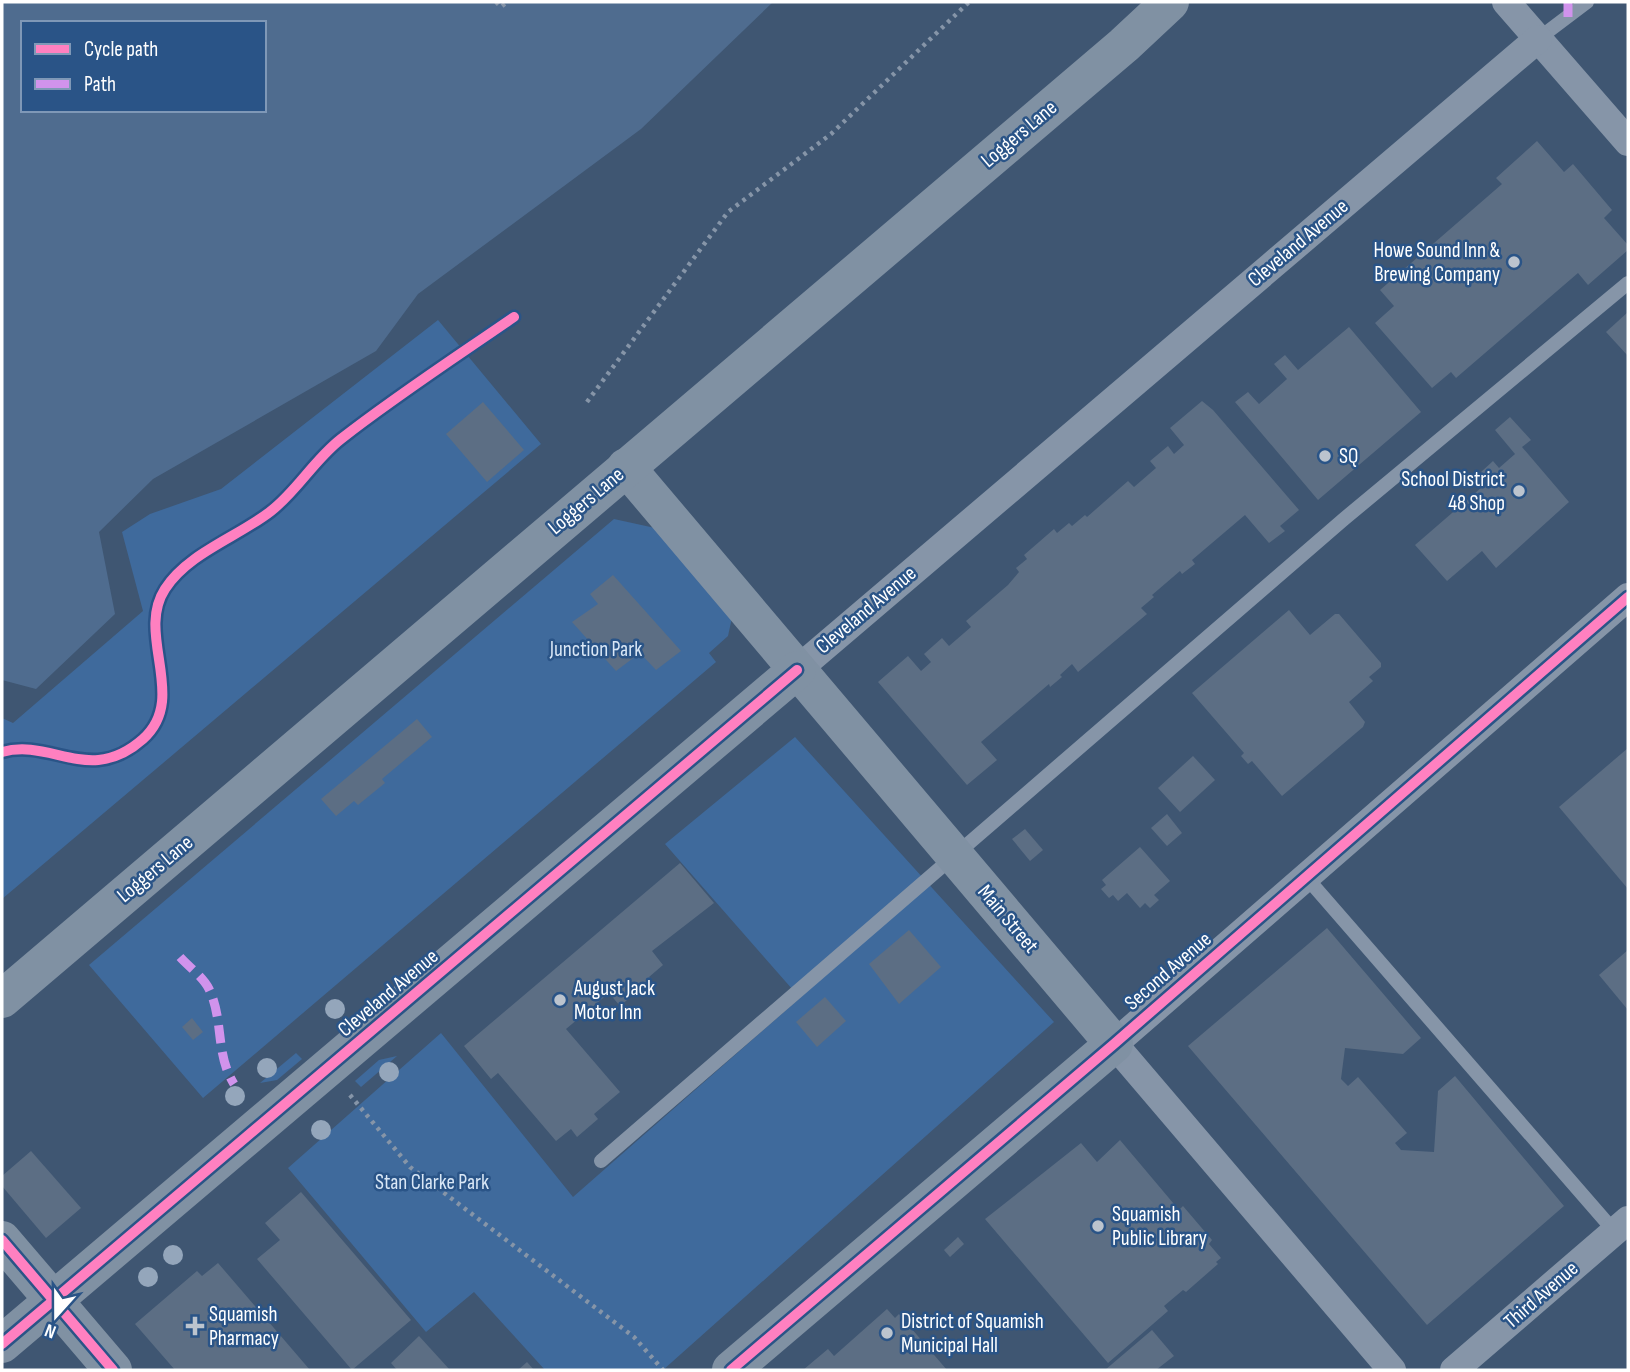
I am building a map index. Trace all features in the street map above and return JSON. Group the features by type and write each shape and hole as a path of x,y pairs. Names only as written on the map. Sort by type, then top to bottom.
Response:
{"street":[{"name":"Loggers Lane","path":"2,999 1125,45 1170,2"},
{"path":"1506,2 1628,142"},
{"name":"Cleveland Avenue","path":"2,1344 1538,39"},
{"name":"Main Street","path":"626,467 1392,1370"},
{"name":"Second Avenue","path":"731,1370 1114,1044 1628,597"},
{"name":"Third Avenue","path":"1454,1370 1621,1226"},
{"path":"2,1240 113,1370"}],"lane":[{"path":"1538,39 1587,2"},
{"path":"601,1161 1345,519 1628,283"},
{"path":"1307,877 1621,1226"}],"path":[{"path":"496,2 501,7 507,2"},
{"path":"587,402 727,212 831,134 969,2"},
{"path":"344,1089 410,1167 634,1337 663,1370"}],"green space":[{"path":"438,320 541,444 2,899 2,718 13,723 143,611 122,532 150,514 221,489"},
{"name":"Junction Park","path":"614,519 655,528 733,613 728,636 709,653 716,662 203,1098 89,965"},
{"name":"Stan Clarke Park","path":"795,737 1054,1022 663,1370 545,1370 474,1292 426,1332 288,1168 441,1033 573,1197 800,998 665,844"},
{"path":"296,1053 302,1059 277,1080 260,1083"},
{"path":"397,1056 361,1087 355,1081 379,1060"}],"shaded area":[{"path":"2,2 773,2 641,129 418,294 376,351 153,479 99,532 115,614 36,689 2,680"}],"building":[{"name":"Howe Sound Inn & Brewing Company","path":"1537,141 1564,172 1573,164 1612,210 1604,218 1628,245 1628,250 1588,285 1578,273 1456,378 1451,372 1432,388 1375,323 1394,306 1380,290 1502,184 1496,178"},
{"path":"1628,312 1628,356 1606,332"},
{"name":"SQ","path":"1349,327 1421,412 1318,500 1235,402 1248,392 1259,404 1287,379 1274,364 1285,355 1298,370"},
{"path":"1202,401 1213,410 1299,510 1280,526 1285,531 1269,543 1245,515 1192,560 1195,564 1182,574 1180,571 1152,595 1154,597 1141,608 1147,614 1078,672 1072,664 1060,675 1062,677 1050,687 1049,684 981,742 997,760 967,785 878,682 908,656 921,671 931,662 924,654 942,638 949,646 971,627 966,621 1008,585 1019,572 1016,568 1027,559 1024,555 1054,529 1057,533 1069,523 1072,526 1085,515 1087,517 1128,481 1134,487 1156,468 1150,461 1168,446 1174,454 1184,445 1170,428"},
{"path":"483,402 524,450 487,482 446,434"},
{"name":"School District 48 Shop","path":"1510,417 1531,440 1522,447 1569,502 1496,568 1482,551 1447,581 1415,545 1489,481 1481,472 1493,461 1499,468 1515,454 1495,430"},
{"path":"613,575 681,651 656,670 640,653 616,671 572,622 598,604 590,594"},
{"path":"1289,610 1310,635 1335,614 1339,614 1381,663 1381,667 1369,677 1373,681 1349,702 1365,722 1363,727 1282,796 1252,761 1248,764 1241,756 1244,753 1192,693"},
{"path":"417,719 432,737 382,779 385,783 358,805 354,801 336,816 321,799"},
{"path":"1628,748 1628,889 1559,807"},
{"path":"1193,756 1215,780 1180,812 1158,788"},
{"path":"1167,814 1182,833 1167,846 1151,828"},
{"path":"1025,829 1043,850 1030,861 1012,839"},
{"path":"1140,847 1170,881 1154,895 1159,900 1150,908 1145,903 1140,908 1127,893 1118,901 1113,895 1109,898 1101,889 1106,885 1102,880"},
{"name":"August Jack Motor Inn","path":"680,863 714,903 652,951 663,965 649,977 652,979 620,1006 609,993 566,1029 620,1092 594,1114 598,1119 577,1137 571,1129 556,1141 498,1073 491,1079 464,1046"},
{"path":"1327,928 1421,1038 1403,1054 1345,1048 1341,1079 1348,1086 1358,1077 1407,1133 1395,1143 1401,1150 1434,1152 1438,1091 1455,1076 1564,1206 1427,1325 1188,1046"},
{"path":"909,930 941,967 899,1004 869,964"},
{"path":"1628,950 1628,1010 1599,975"},
{"path":"825,997 846,1021 817,1047 796,1022"},
{"path":"192,1018 203,1032 193,1040 182,1027"},
{"path":"1120,1140 1179,1210 1183,1206 1212,1240 1209,1244 1221,1258 1216,1262 1218,1264 1186,1292 1183,1290 1164,1306 1168,1311 1108,1363 985,1219 1081,1143 1097,1162"},
{"path":"31,1151 81,1208 46,1238 2,1186 2,1176"},
{"path":"301,1192 411,1320 352,1370 257,1259 280,1240 265,1223"},
{"path":"958,1237 964,1244 950,1257 944,1250"},
{"path":"218,1263 310,1370 175,1370 135,1324 197,1271 202,1276"},
{"name":"District of Squamish Municipal Hall","path":"887,1309 895,1318 899,1314 947,1370 803,1370 828,1349 834,1356"},
{"path":"1152,1330 1174,1356 1156,1370 1105,1370"},
{"path":"419,1336 450,1370 397,1370 391,1363"},
{"path":"527,1362 534,1370 518,1370"}],"marked path":[{"path":"1568,2 1568,17"},
{"path":"180,957 209,989 217,1013 224,1061 234,1084"}],"cycle path":[{"path":"2,752 20,749 88,760 106,759 124,752 143,739 156,723 162,705 155,626 157,607 165,589 175,576 200,555 271,511 331,447 362,423 514,317"},
{"path":"731,1370 1114,1044 1628,597"},
{"path":"2,1344 797,670"},
{"path":"2,1240 113,1370"}],"place":[{"name":"Howe Sound Inn & Brewing Company","path":"1514,262"},
{"name":"SQ","path":"1325,456"},
{"name":"School District 48 Shop","path":"1519,491"},
{"name":"August Jack Motor Inn","path":"560,1000"},
{"name":"Squamish Public Library","path":"1098,1226"},
{"name":"Squamish Pharmacy","path":"195,1326"},
{"name":"District of Squamish Municipal Hall","path":"887,1333"}]}
